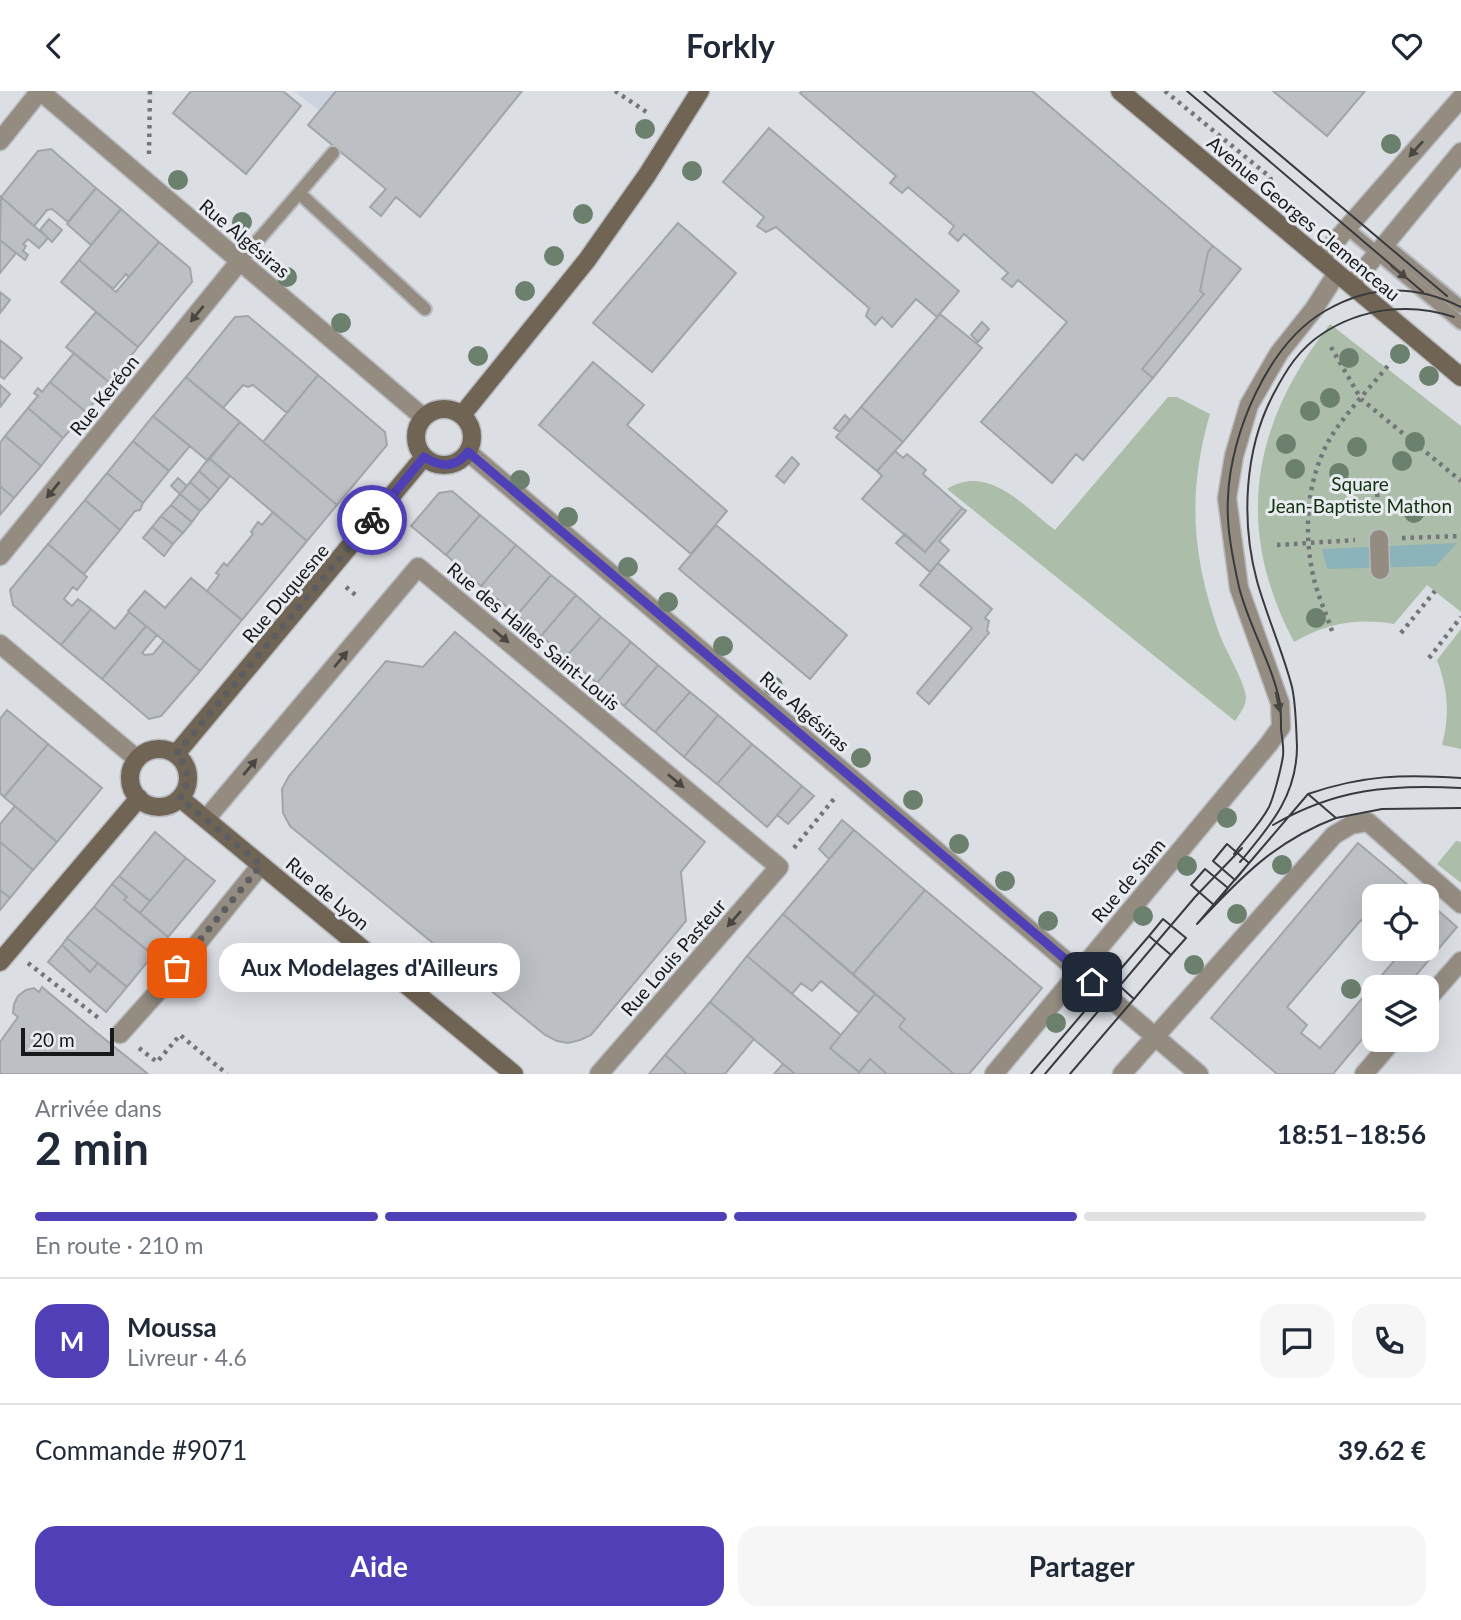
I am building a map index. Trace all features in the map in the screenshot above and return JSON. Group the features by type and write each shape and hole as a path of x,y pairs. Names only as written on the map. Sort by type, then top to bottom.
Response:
{"main road":[{"path":"462,415 587,260 647,175 700,91"},
{"path":"684,117 709,91"},
{"name":"Avenue Georges Clemenceau","path":"1120,91 1461,377"},
{"path":"444,408 462,415 470,424 472,437 468,452 454,464 444,466 424,457 417,448 415,437 424,417 444,408"},
{"name":"Rue Duquesne","path":"176,754 424,457"},
{"path":"156,749 166,749 176,754 187,770 186,790 180,798 159,807 139,798 131,779 132,768 137,759 156,749"},
{"path":"5,956 139,798"},
{"name":"Rue de Lyon","path":"180,798 514,1074"}],"street":[{"name":"Rue Algésiras","path":"40,91 424,417"},
{"path":"0,141 40,91"},
{"path":"1320,259 1461,98"},
{"path":"1352,284 1461,152"},
{"name":"Rue Keréon","path":"0,556 240,261"},
{"name":"Rue de Siam","path":"994,1074 1281,727 1280,703 1240,588 1227,498 1234,456 1249,405 1279,353 1314,309 1337,272"},
{"name":"Rue Algésiras","path":"468,452 1199,1074"},
{"path":"1379,539 1380,570"},
{"name":"Rue des Halles Saint-Louis","path":"206,820 418,567 779,867"},
{"path":"0,644 137,759"},
{"path":"1122,1074 1335,835 1351,825 1368,821 1461,904"},
{"path":"114,1030 170,977 261,865"},
{"name":"Rue Louis Pasteur","path":"599,1074 779,867"},
{"path":"1439,987 1461,961"},
{"path":"1364,1074 1383,1052"}],"lane":[{"path":"240,261 332,153"},
{"path":"299,193 425,309"},
{"path":"1347,228 1381,249 1461,307"},
{"path":"1381,249 1461,323"}],"path":[{"path":"148,182 150,91"},
{"path":"615,91 648,113"},
{"path":"1165,91 1270,177 1276,192"},
{"path":"1331,347 1361,399 1461,481"},
{"path":"1332,631 1313,576 1308,542 1313,479 1338,426 1391,362"},
{"path":"1377,485 1379,539"},
{"path":"1277,545 1308,542"},
{"path":"1401,632 1435,591"},
{"path":"1429,658 1461,617"},
{"path":"779,867 851,778"},
{"path":"5,956 114,1030"},
{"path":"180,1035 227,1074"}],"shaded area":[{"path":"294,91 336,91 320,111"}],"green space":[{"name":"Square Jean-Baptiste Mathon","path":"1330,324 1461,426 1461,612 1427,585 1394,624 1342,624 1319,630 1294,642 1275,599 1263,557 1258,517 1260,477 1268,438 1283,400 1304,362"},
{"path":"1168,397 1177,397 1210,414 1198,471 1198,551 1210,605 1245,691 1245,704 1235,721 947,489 962,482 991,484 1018,500 1055,530"},
{"path":"1461,629 1461,749 1442,745 1447,702 1437,660"},
{"path":"1456,841 1461,842 1461,883 1437,864"}],"water":[{"path":"1457,543 1436,566 1327,569 1322,549"}],"building":[{"path":"191,91 283,91 301,106 246,174 173,113"},
{"path":"336,91 522,91 420,217 396,197 381,216 370,207 386,189 308,125"},
{"path":"1032,91 1213,246 1208,252 1200,291 1204,294 1142,369 1153,378 1083,460 1076,454 1052,483 981,422 1067,322 1018,280 1012,287 1002,279 1008,273 964,234 958,241 949,233 954,226 908,187 902,193 890,183 896,176 800,93"},
{"path":"1273,91 1365,91 1327,136"},
{"path":"769,128 959,291 937,317 916,299 892,327 882,317 875,325 866,316 869,308 776,227 766,232 757,226 764,217 723,182"},
{"path":"51,149 96,188 68,222 52,209 47,210 34,226 1,197 38,151"},
{"path":"96,188 121,209 91,245 67,224"},
{"path":"1,197 48,238 39,248 28,239 23,244 26,246 23,251 28,255 25,260 0,240"},
{"path":"121,209 159,242 129,277 126,274 113,289 79,260"},
{"path":"49,219 62,230 52,242 40,230"},
{"path":"678,223 736,273 652,372 593,323"},
{"path":"0,240 16,253 0,273"},
{"path":"159,242 190,268 192,282 138,347 61,282 79,260 116,292"},
{"path":"1213,246 1241,269 1153,378 1142,369 1204,294 1200,291 1208,252"},
{"path":"0,292 10,300 0,313"},
{"path":"96,312 138,347 110,383 66,347"},
{"path":"940,314 982,348 903,442 861,407"},
{"path":"248,316 318,375 287,413 253,385 243,385 223,408 186,377 235,317"},
{"path":"982,322 989,329 978,342 971,335"},
{"path":"0,340 22,358 4,379 0,376"},
{"path":"74,353 110,383 86,412 50,382"},
{"path":"593,362 644,405 627,425 727,511 691,554 539,425"},
{"path":"318,375 385,432 387,445 337,505 263,442"},
{"path":"186,377 240,422 208,461 153,416"},
{"path":"50,382 86,412 63,438 28,408 38,396 34,393 38,388 42,392"},
{"path":"0,385 10,394 0,407"},
{"path":"861,407 903,442 877,471 836,437"},
{"path":"28,408 63,438 41,466 5,436"},
{"path":"845,415 850,420 840,432 834,428"},
{"path":"153,416 190,446 169,471 133,441"},
{"path":"240,422 337,505 307,541 209,458"},
{"path":"5,436 41,466 14,498 0,486 0,443"},
{"path":"133,441 169,471 143,503 107,473"},
{"path":"895,451 903,458 907,454 926,470 923,474 962,508 925,552 862,499 882,476 877,471"},
{"path":"792,457 799,464 784,483 776,476"},
{"path":"209,458 230,476 219,489 199,471"},
{"path":"199,471 219,489 210,500 190,482"},
{"path":"107,473 143,503 140,510 135,511 120,530 85,500"},
{"path":"178,478 187,486 180,494 171,486"},
{"path":"190,482 210,500 200,511 180,494"},
{"path":"0,486 14,498 0,515"},
{"path":"452,491 480,515 446,555 411,526 439,493"},
{"path":"180,494 200,511 192,522 171,505"},
{"path":"85,500 120,530 84,574 48,544"},
{"path":"171,505 192,522 183,533 161,516"},
{"path":"962,508 966,511 939,541 949,550 930,572 896,543 905,534 925,552"},
{"path":"273,512 307,541 242,620 207,591 219,575 216,573 224,563 227,566 253,534 251,532 258,522 262,525"},
{"path":"480,515 516,545 481,586 446,555"},
{"path":"161,516 183,533 173,544 152,527"},
{"path":"716,525 847,635 810,679 679,569"},
{"path":"152,527 173,544 164,556 143,538"},
{"path":"48,544 87,577 77,590 73,587 64,599 72,606 78,599 91,609 61,645 13,605 10,590"},
{"path":"516,545 551,575 517,615 481,586"},
{"path":"938,563 992,609 985,618 989,621 989,633 929,704 917,693 972,628 920,585"},
{"path":"551,575 576,595 541,636 517,615"},
{"path":"191,578 242,620 200,671 128,611 145,591 165,608"},
{"path":"576,595 601,617 566,657 541,636"},
{"path":"91,609 115,629 129,612 146,626 102,679 61,645"},
{"path":"601,617 631,642 597,683 566,657"},
{"path":"146,626 157,635 142,653 153,654 164,641 200,671 161,716 149,719 102,679"},
{"path":"455,632 705,842 681,872 686,921 591,1035 580,1040 568,1043 545,1035 290,826 283,813 282,789 289,776 386,661 423,667"},
{"path":"631,642 658,665 624,706 597,683"},
{"path":"658,665 690,692 655,732 624,706"},
{"path":"690,692 718,715 684,757 655,732"},
{"path":"7,710 48,744 4,797 0,793 0,719"},
{"path":"718,715 752,744 717,784 684,757"},
{"path":"48,744 102,788 57,842 4,797"},
{"path":"752,744 802,786 767,827 717,784"},
{"path":"802,786 814,796 788,824 777,815"},
{"path":"15,806 57,842 33,870 0,842 0,824"},
{"path":"842,820 854,830 829,859 819,849"},
{"path":"854,830 925,890 853,974 783,914"},
{"path":"155,832 186,858 150,901 119,876"},
{"path":"0,842 33,870 10,898 0,890"},
{"path":"1358,843 1407,884 1362,884 1362,921 1287,1007 1307,1025 1301,1033 1320,1048 1362,998 1362,1039 1333,1074 1277,1074 1211,1018"},
{"path":"186,858 215,881 168,937 140,913"},
{"path":"119,876 150,901 140,913 124,900 127,897 112,884"},
{"path":"112,884 127,897 124,900 168,937 153,955 94,907"},
{"path":"0,890 10,898 0,910"},
{"path":"925,890 1042,988 969,1074 954,1074 899,1027 905,1019 853,974"},
{"path":"94,907 153,955 127,987 67,938"},
{"path":"1439,911 1457,927 1439,948"},
{"path":"783,914 875,994 859,1013 821,981 812,991 801,983 792,994 747,956"},
{"path":"67,938 98,963 90,972 62,945"},
{"path":"62,945 90,972 98,963 127,987 106,1012 48,962"},
{"path":"747,956 841,1035 830,1048 859,1072 858,1074 795,1074 710,1002"},
{"path":"1394,961 1428,961 1416,975 1382,975"},
{"path":"42,987 148,1074 0,1074 0,1042 18,1017 13,1013 14,1004 18,996 26,990 34,988 39,992"},
{"path":"875,994 905,1019 899,1027 954,1074 887,1074 870,1059 859,1072 830,1048"},
{"path":"710,1002 754,1039 725,1074 687,1074 665,1055"},
{"path":"665,1055 687,1074 649,1074"},
{"path":"870,1059 887,1074 858,1074"},
{"path":"783,1064 795,1074 774,1074"}],"tram line":[{"path":"1187,91 1423,292"},
{"path":"1204,91 1447,296"},
{"path":"1234,854 1269,807 1283,753 1280,703 1272,674 1243,602 1229,531 1230,473 1245,419 1256,393 1286,345 1305,326 1342,302 1375,292 1409,291 1427,294 1461,307"},
{"path":"1240,862 1262,836 1287,795 1296,764 1297,746 1292,687 1257,581 1249,535 1248,487 1251,462 1263,416 1278,386 1306,346 1337,325 1369,313 1386,310 1420,310 1454,317"},
{"path":"1461,778 1384,777 1347,783 1308,794 1336,818 1382,809 1461,808"},
{"path":"1273,825 1319,803 1364,791 1410,787 1461,788"},
{"path":"1308,794 1336,818 1314,827 1260,862 1197,924 1308,794"},
{"path":"1227,844 1249,863 1235,880 1213,861 1227,844"},
{"path":"1045,1074 1195,897 1242,848"},
{"path":"1205,869 1228,888 1214,905 1191,885 1205,869"},
{"path":"1163,919 1186,938 1171,955 1149,936 1163,919"},
{"path":"1149,936 1171,955 1134,999 1112,979 1149,936"},
{"path":"1031,1074 1112,979 1134,999 1070,1074"}],"way so far":[{"path":"177,968 261,865 180,798 186,790 188,780 183,761 176,754 372,520"}],"place":[{"name":"Aux Modelages d'Ailleurs","path":"177,968"}],"route":[{"path":"372,520 424,457 444,466 454,464 468,452 1092,982"}]}
